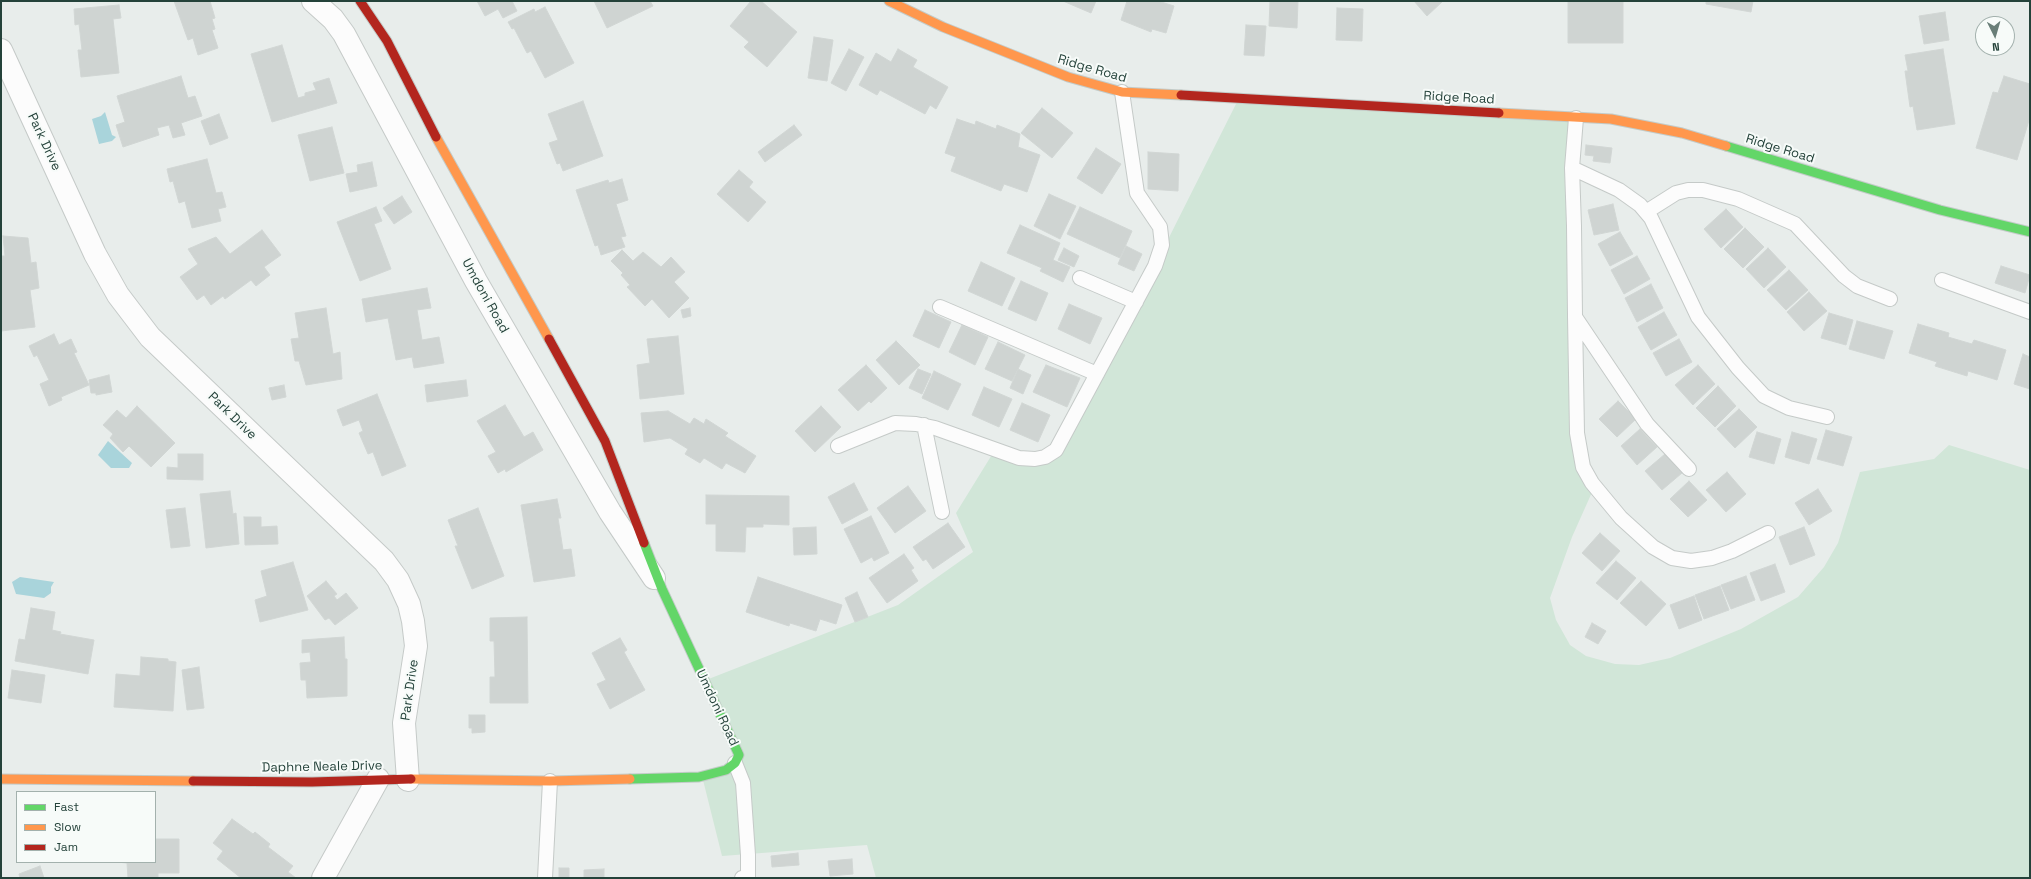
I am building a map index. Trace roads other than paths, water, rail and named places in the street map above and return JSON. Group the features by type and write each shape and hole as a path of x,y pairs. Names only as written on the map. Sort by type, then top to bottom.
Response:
{"street":[{"name":"Umdoni Road","path":"313,1 333,20 344,34 479,287 610,512 636,554 662,589"},
{"name":"Umdoni Road","path":"360,1 387,41 424,116 594,418 605,441 662,589 734,741 738,755 735,763 726,770 699,776 644,779"},
{"name":"Ridge Road","path":"889,1 943,27 1068,77 1122,92 1611,119 1682,133 1940,210 2030,232"},
{"name":"Park Drive","path":"1,50 95,254 118,295 150,337 384,561 398,580 412,615 416,646 404,723 408,780"},
{"name":"Daphne Neale Drive","path":"1,779 312,782 378,779 550,781 644,779"},
{"path":"323,878 378,779"}],"lane":[{"path":"838,446 895,423 924,425 1019,458 1035,459 1045,457 1056,450 1155,266 1162,244 1160,227 1137,193 1122,92"},
{"path":"1576,118 1572,168 1577,433 1583,467 1592,483 1621,518 1653,547 1672,558 1691,560 1712,558 1732,551 1768,533"},
{"path":"1572,168 1619,190 1640,205 1646,212 1668,251 1698,317 1738,368 1764,396 1789,408 1827,417"},
{"path":"1646,212 1676,193 1688,190 1703,190 1738,199 1795,224 1844,276 1857,286 1890,299"},
{"path":"1080,278 1136,302"},
{"path":"1942,280 2030,312"},
{"path":"940,306 1098,374"},
{"path":"1575,316 1647,424 1689,469"},
{"path":"924,425 942,512"},
{"path":"735,763 743,783 749,878"},
{"path":"545,878 550,781"}],"water":[{"path":"105,112 112,135 116,137 112,141 99,144 92,119 101,116"},
{"path":"108,441 132,463 129,468 111,468 98,455"},
{"path":"20,577 54,582 51,587 51,593 44,598 16,594 12,582"}]}
